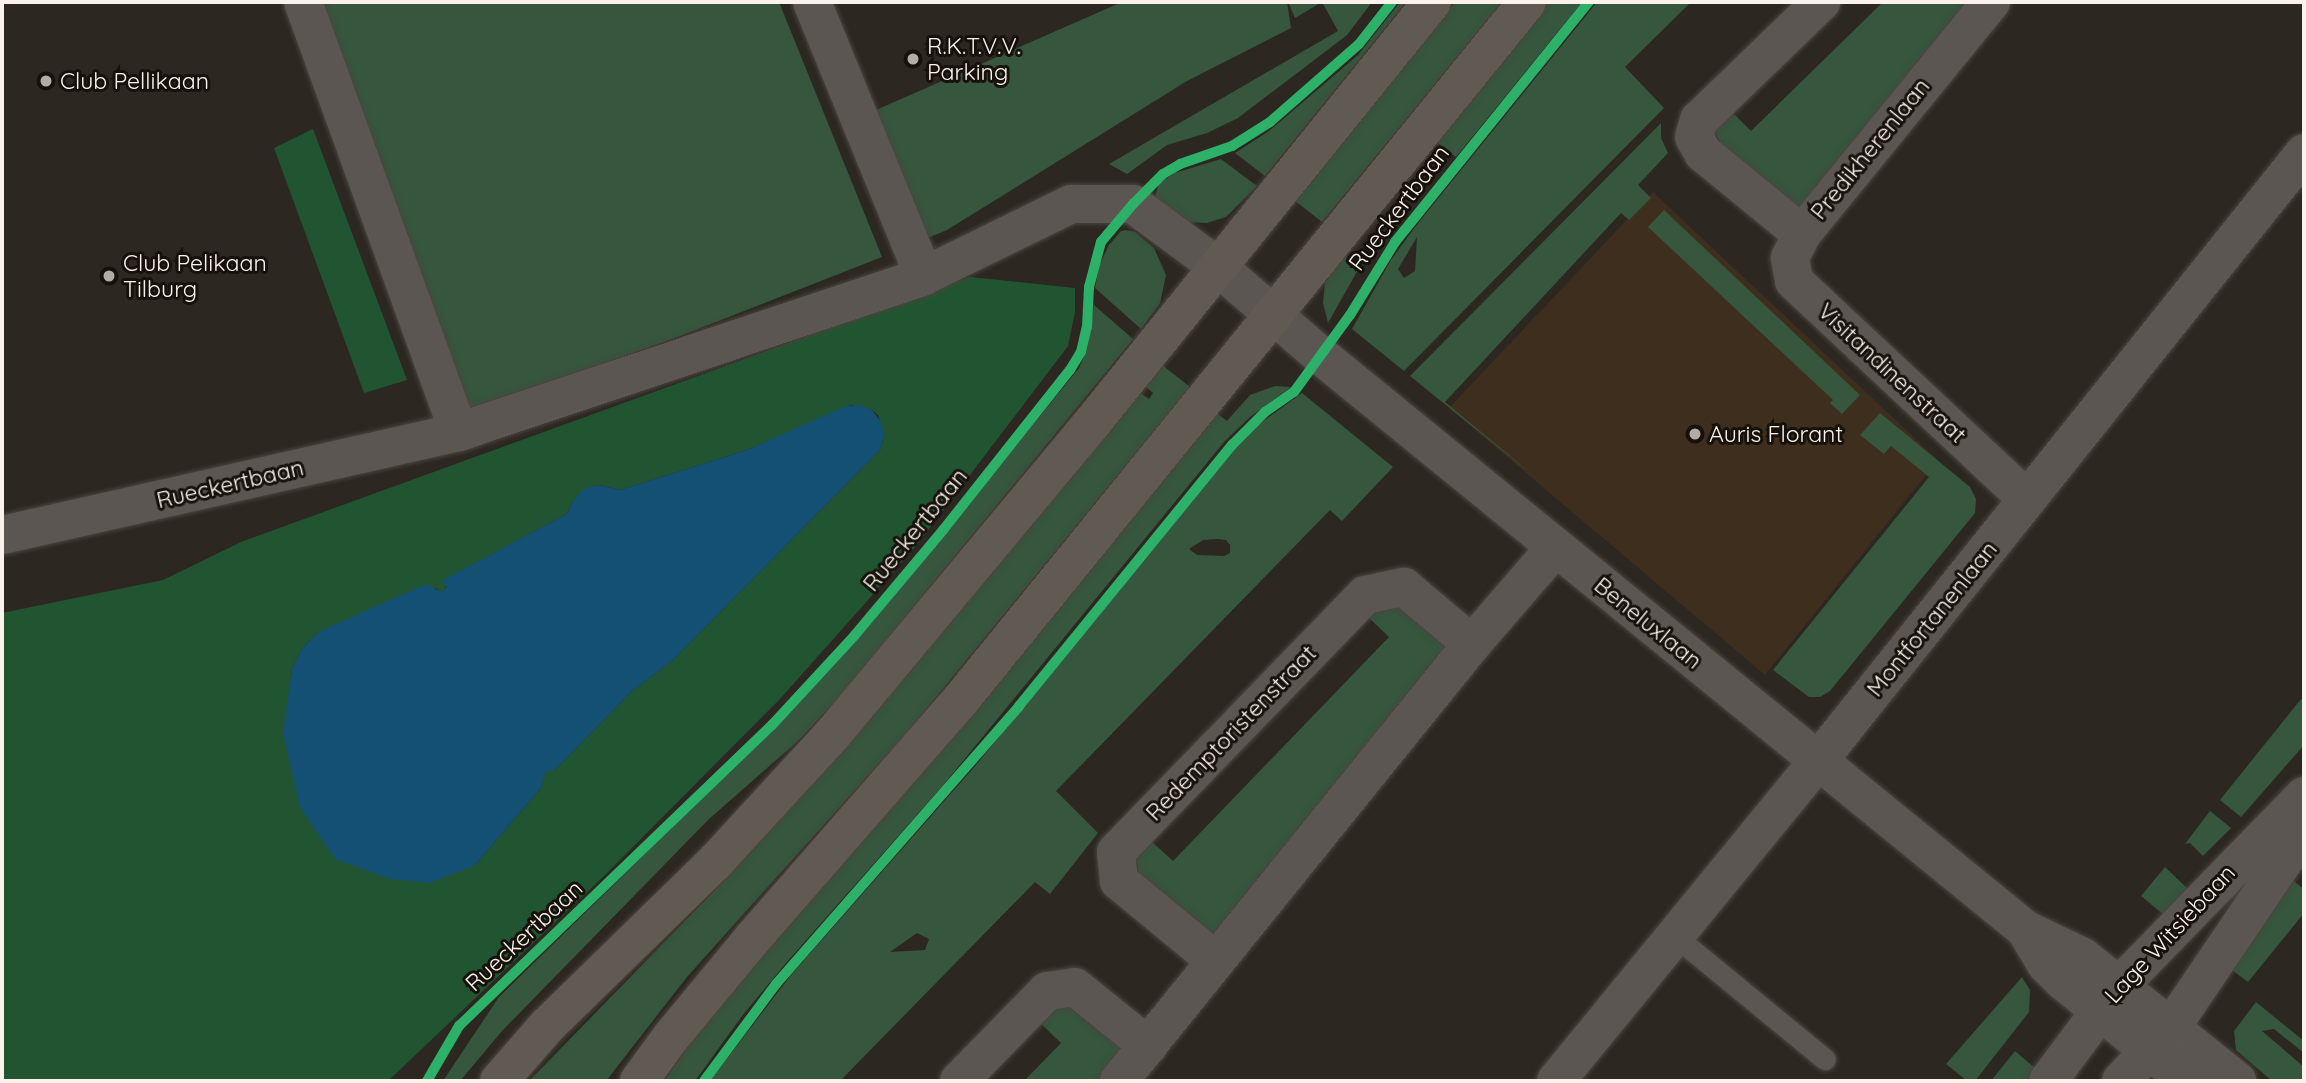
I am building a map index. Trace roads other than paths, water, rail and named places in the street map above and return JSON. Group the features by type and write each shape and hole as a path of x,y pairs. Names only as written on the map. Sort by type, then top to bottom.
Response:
{"main road":[{"path":"499,1081 547,1026 717,860 832,735 1218,267 1432,2"},
{"name":"Rueckertbaan","path":"639,1081 671,1037 753,938 960,702 1527,2"}],"street":[{"path":"303,2 459,432"},
{"path":"812,2 924,276"},
{"name":"Predikherenlaan","path":"1821,2 1699,120 1694,137 1703,153 1801,234 1991,2"},
{"name":"Montfortanenlaan","path":"1556,1081 1818,761 2304,153"},
{"name":"Rueckertbaan","path":"2,535 459,432 924,276 1071,204 1133,204 1218,267 1273,315"},
{"name":"Visitandinenstraat","path":"1801,234 1790,258 1794,281 2028,499"},
{"name":"Beneluxlaan","path":"1273,315 1555,548 2025,929 2046,964 2109,998 2161,1039 2237,1081"},
{"path":"1119,1081 1472,644 1555,548"},
{"name":"Redemptoristenstraat","path":"1216,961 1119,881 1115,852 1365,595 1404,587 1472,644"},
{"name":"Lage Witsiebaan","path":"2048,1081 2109,998 2304,796"},
{"name":"Lage Witsiebaan","path":"2121,1081 2161,1039 2304,831"},
{"path":"959,1081 1047,991 1075,987 1148,1046"},
{"name":"Beneluxlaan","path":"2161,1039 2187,1081"}],"lane":[{"path":"1673,938 1825,1059"}],"water":[{"path":"859,405 872,410 881,422 884,436 880,450 671,662 633,690 555,770 546,771 541,788 475,865 430,883 390,879 335,859 300,807 283,733 292,669 302,649 318,632 426,584 442,592 447,586 441,581 567,514 573,500 584,489 598,485 620,490 747,450 846,406"}],"place":[{"name":"R.K.T.V.V. Parking","path":"913,59"},
{"name":"Club Pellikaan","path":"46,81"},
{"name":"Club Pelikaan Tilburg","path":"109,276"},
{"name":"Auris Florant","path":"1695,434"}]}
